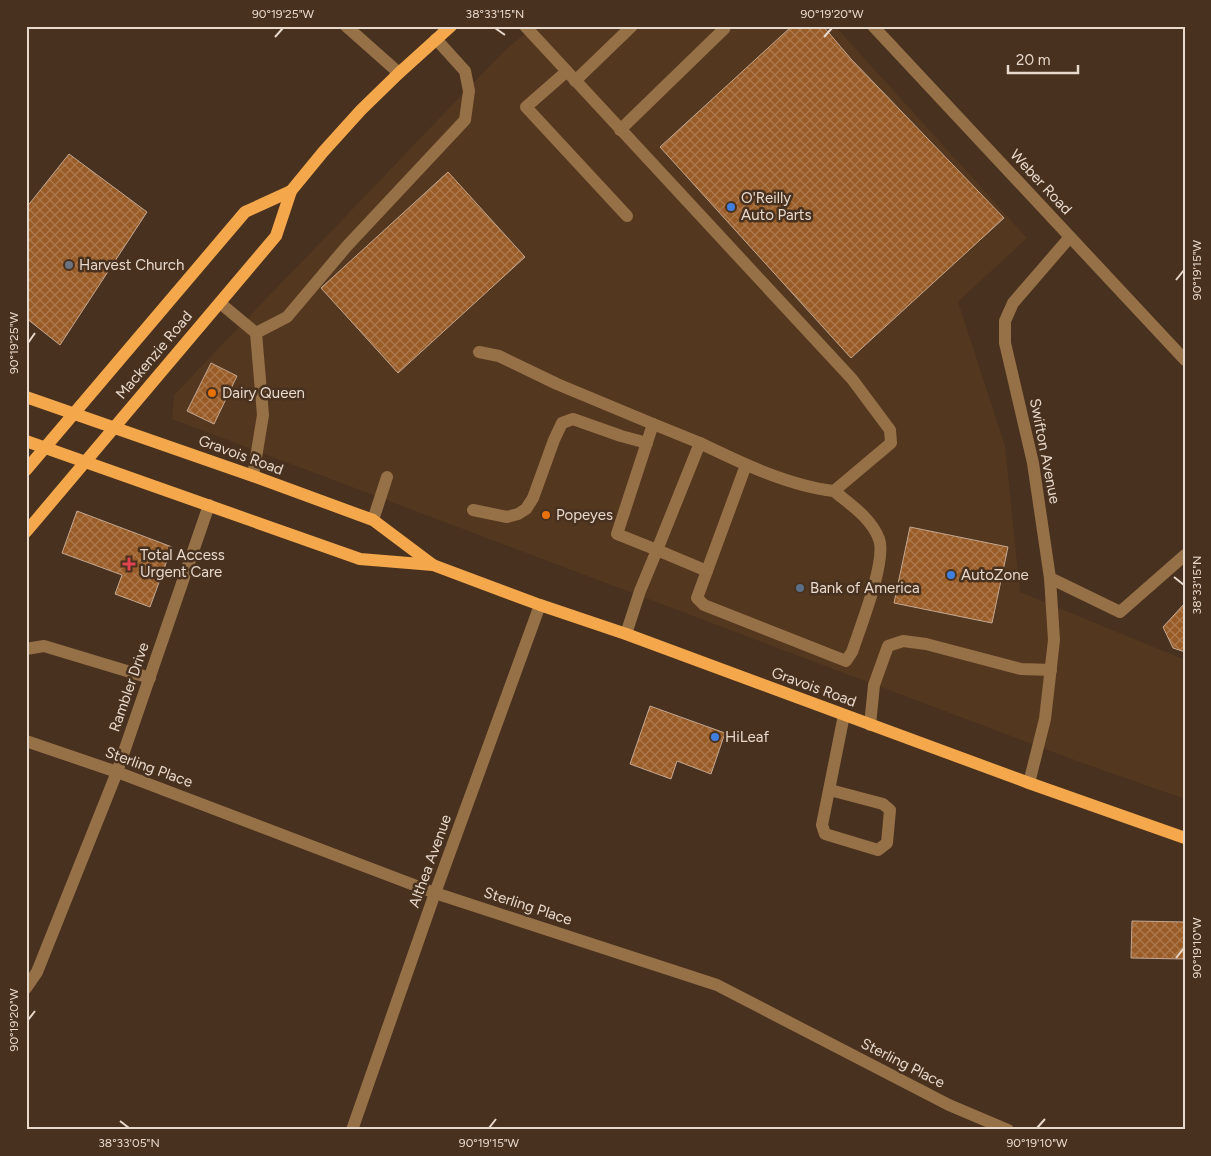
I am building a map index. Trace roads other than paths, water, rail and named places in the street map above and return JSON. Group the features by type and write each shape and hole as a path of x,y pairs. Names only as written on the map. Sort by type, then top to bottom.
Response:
{"main road":[{"name":"Mackenzie Road","path":"26,532 276,236 291,191 361,110 399,72 451,26"},
{"name":"Mackenzie Road","path":"26,470 245,212 291,191"},
{"name":"Gravois Road","path":"26,396 373,520 433,565"},
{"name":"Gravois Road","path":"26,440 360,559 433,565 1029,783 1185,838"}],"street":[{"path":"346,26 399,72"},
{"path":"525,26 852,378 890,430 891,443 834,491"},
{"path":"627,216 526,107 570,76 632,26"},
{"path":"620,130 724,29 724,26"},
{"name":"Weber Road","path":"873,26 1185,360"},
{"path":"256,333 287,317 347,246 465,120 469,91 465,71 436,39"},
{"name":"Swifton Avenue","path":"1029,783 1045,719 1054,640 1050,578 1033,463 1005,343 1005,321 1013,303 1070,238"},
{"path":"220,303 256,333 263,415 253,476"},
{"path":"479,352 500,356 556,384 654,424 746,465 818,489 834,491 858,510 869,523 878,539 881,549 880,564 852,652 846,661 704,605 696,598 746,465"},
{"path":"473,510 507,517 518,514 526,509 533,498 562,423 573,420 647,443"},
{"path":"654,424 617,534 707,571"},
{"path":"626,634 640,591 700,444"},
{"path":"373,520 387,477"},
{"name":"Rambler Drive","path":"26,988 37,972 117,772 209,505"},
{"path":"1050,578 1120,612 1185,554"},
{"name":"Althea Avenue","path":"352,1130 435,893 540,605"},
{"path":"870,725 874,685 888,646 903,642 926,644 1021,669 1051,670"},
{"path":"26,649 44,646 150,678"},
{"path":"830,790 883,804 890,810 887,843 878,850 825,834 822,825 844,715"},
{"name":"Sterling Place","path":"26,741 117,772 435,893 717,985 948,1105 1008,1130"}],"place":[{"name":"O'Reilly Auto Parts","path":"731,207"},
{"name":"Harvest Church","path":"69,265"},
{"name":"Dairy Queen","path":"212,393"},
{"name":"Popeyes","path":"546,515"},
{"name":"Total Access Urgent Care","path":"129,564"},
{"name":"AutoZone","path":"951,575"},
{"name":"Bank of America","path":"800,588"},
{"name":"HiLeaf","path":"715,737"}]}
